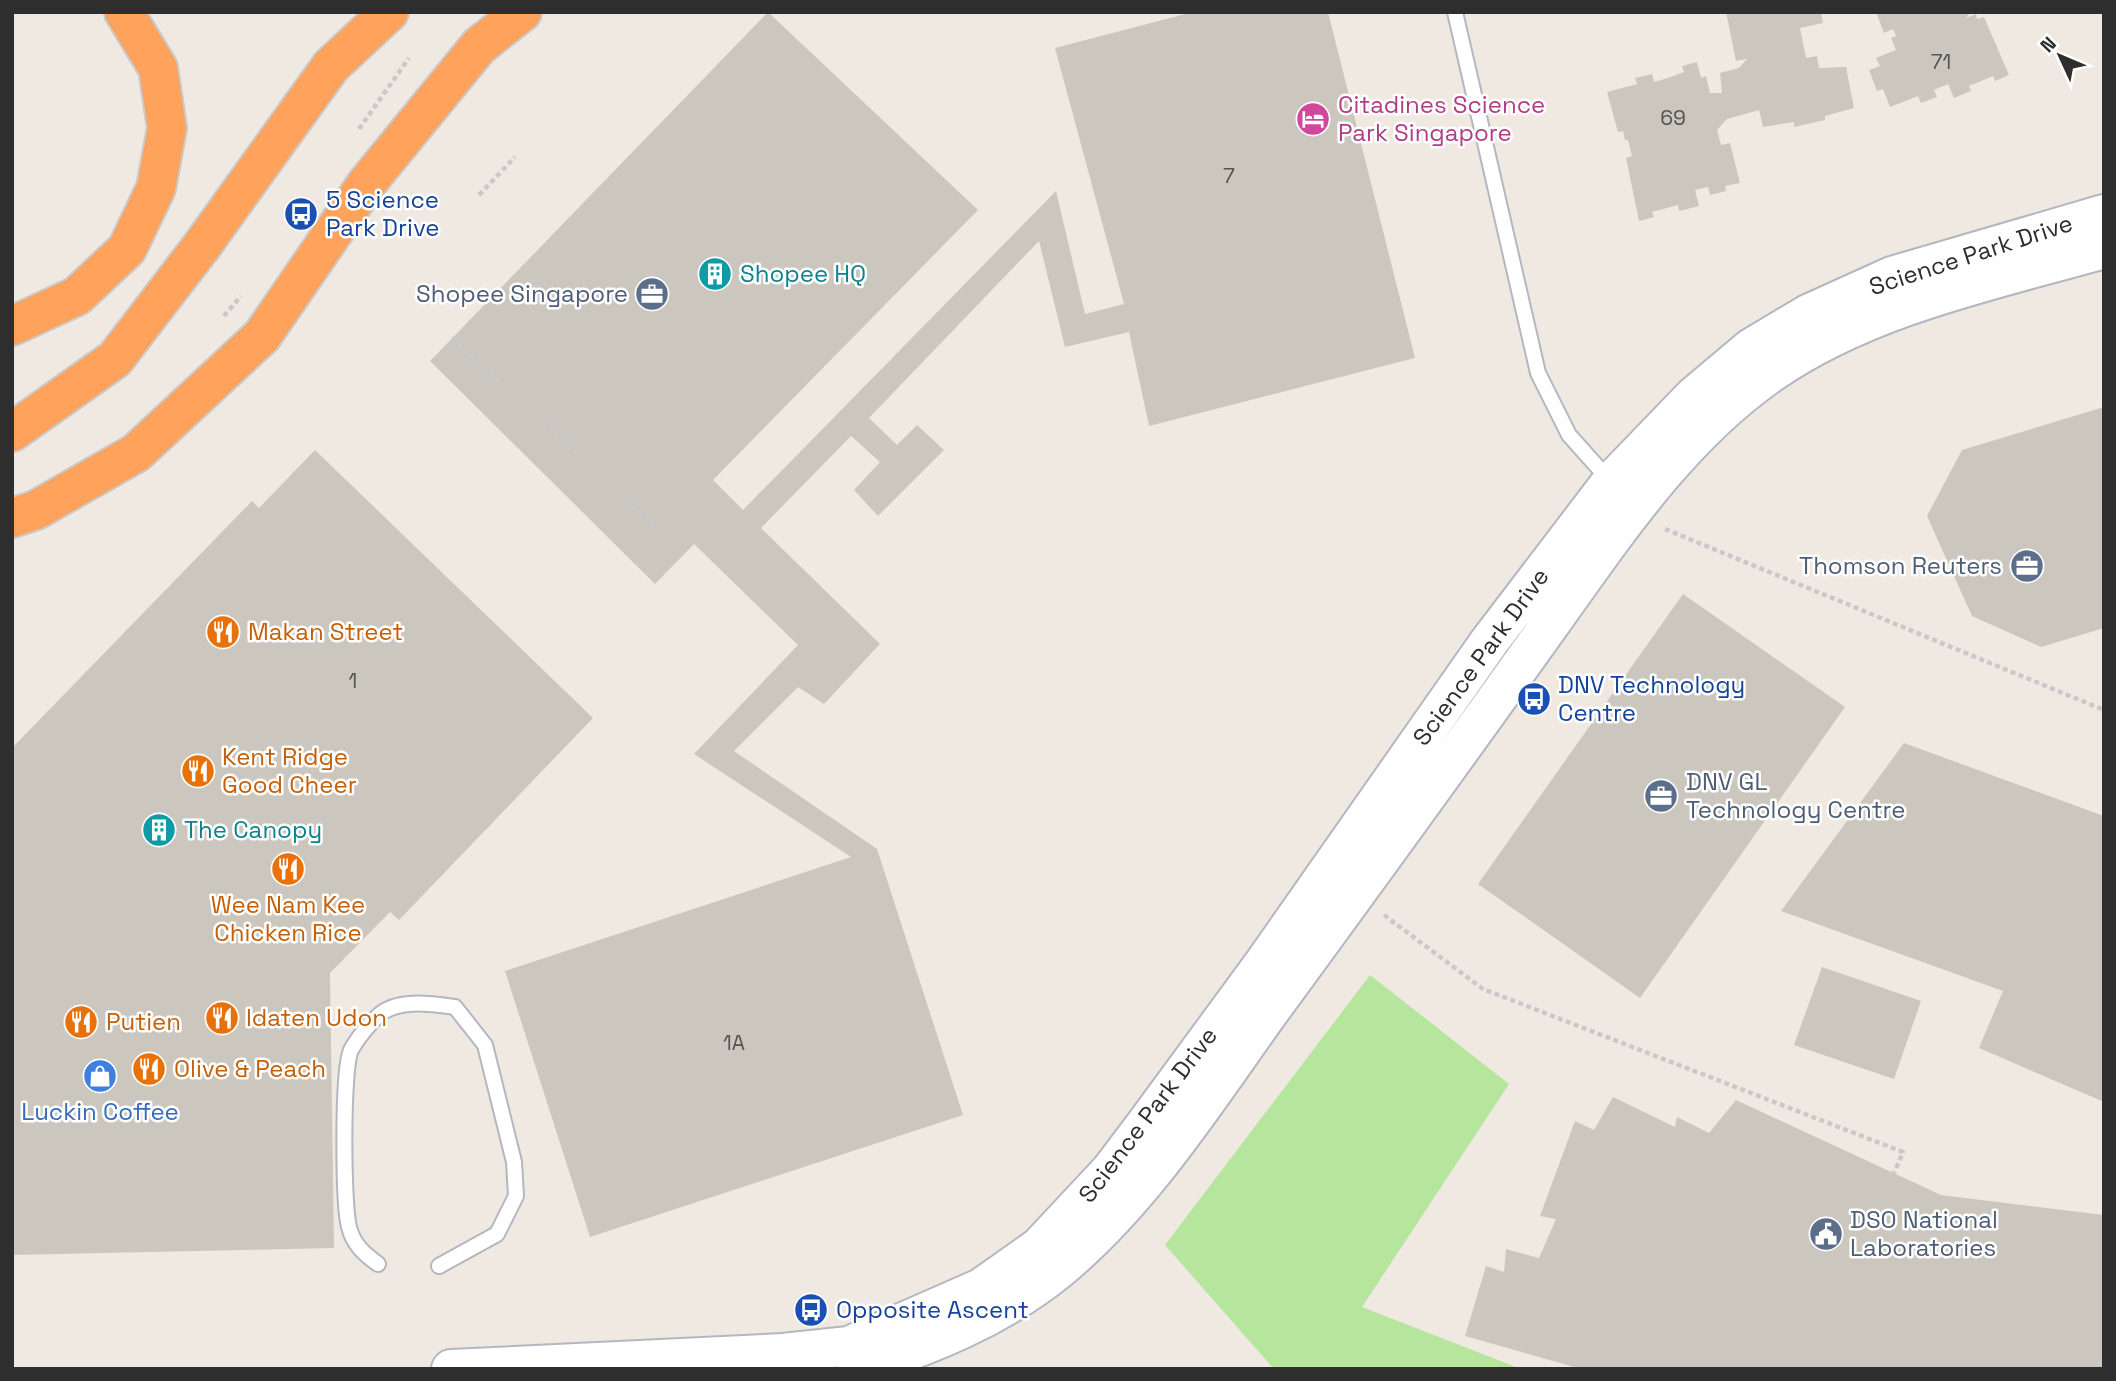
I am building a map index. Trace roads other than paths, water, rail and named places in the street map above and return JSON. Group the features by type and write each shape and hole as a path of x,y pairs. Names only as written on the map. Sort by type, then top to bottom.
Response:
{"highway":[{"path":"12,326 77,296 127,249 156,188 167,128 158,68 124,12"},
{"path":"12,432 115,359 201,247 331,66 389,12"},
{"path":"12,518 36,510 136,453 262,336 367,183 479,46 522,12"}],"main road":[{"name":"Science Park Drive","path":"856,1369 927,1345 1049,1259 1132,1195 1173,1145 1624,492 1704,409 1751,348 1808,314 1892,276 2104,214"},
{"name":"Science Park Drive","path":"1704,409 1768,375 1825,340 1904,308 2104,249"},
{"name":"Science Park Drive","path":"451,1369 586,1366 849,1346 989,1300"}],"lane":[{"path":"1455,12 1538,373 1569,435 1624,492"},
{"path":"378,1264 360,1250 349,1228 345,1199 345,1104 350,1051 379,1014 416,1002 455,1007 485,1045 514,1162 516,1196 497,1234 439,1266"}],"place":[{"name":"Citadines Science Park Singapore","path":"1313,119"},
{"name":"5 Science Park Drive","path":"301,214"},
{"name":"Shopee HQ","path":"715,274"},
{"name":"Shopee Singapore","path":"652,294"},
{"name":"Thomson Reuters","path":"2027,566"},
{"name":"Makan Street","path":"223,632"},
{"name":"DNV Technology Centre","path":"1534,699"},
{"name":"Kent Ridge Good Cheer","path":"198,771"},
{"name":"DNV GL Technology Centre","path":"1661,796"},
{"name":"The Canopy","path":"159,830"},
{"name":"Wee Nam Kee Chicken Rice","path":"288,869"},
{"name":"Idaten Udon","path":"222,1018"},
{"name":"Putien","path":"81,1022"},
{"name":"Olive & Peach","path":"149,1069"},
{"name":"Luckin Coffee","path":"100,1076"},
{"name":"DSO National Laboratories","path":"1826,1234"},
{"name":"Opposite Ascent","path":"811,1310"}]}
